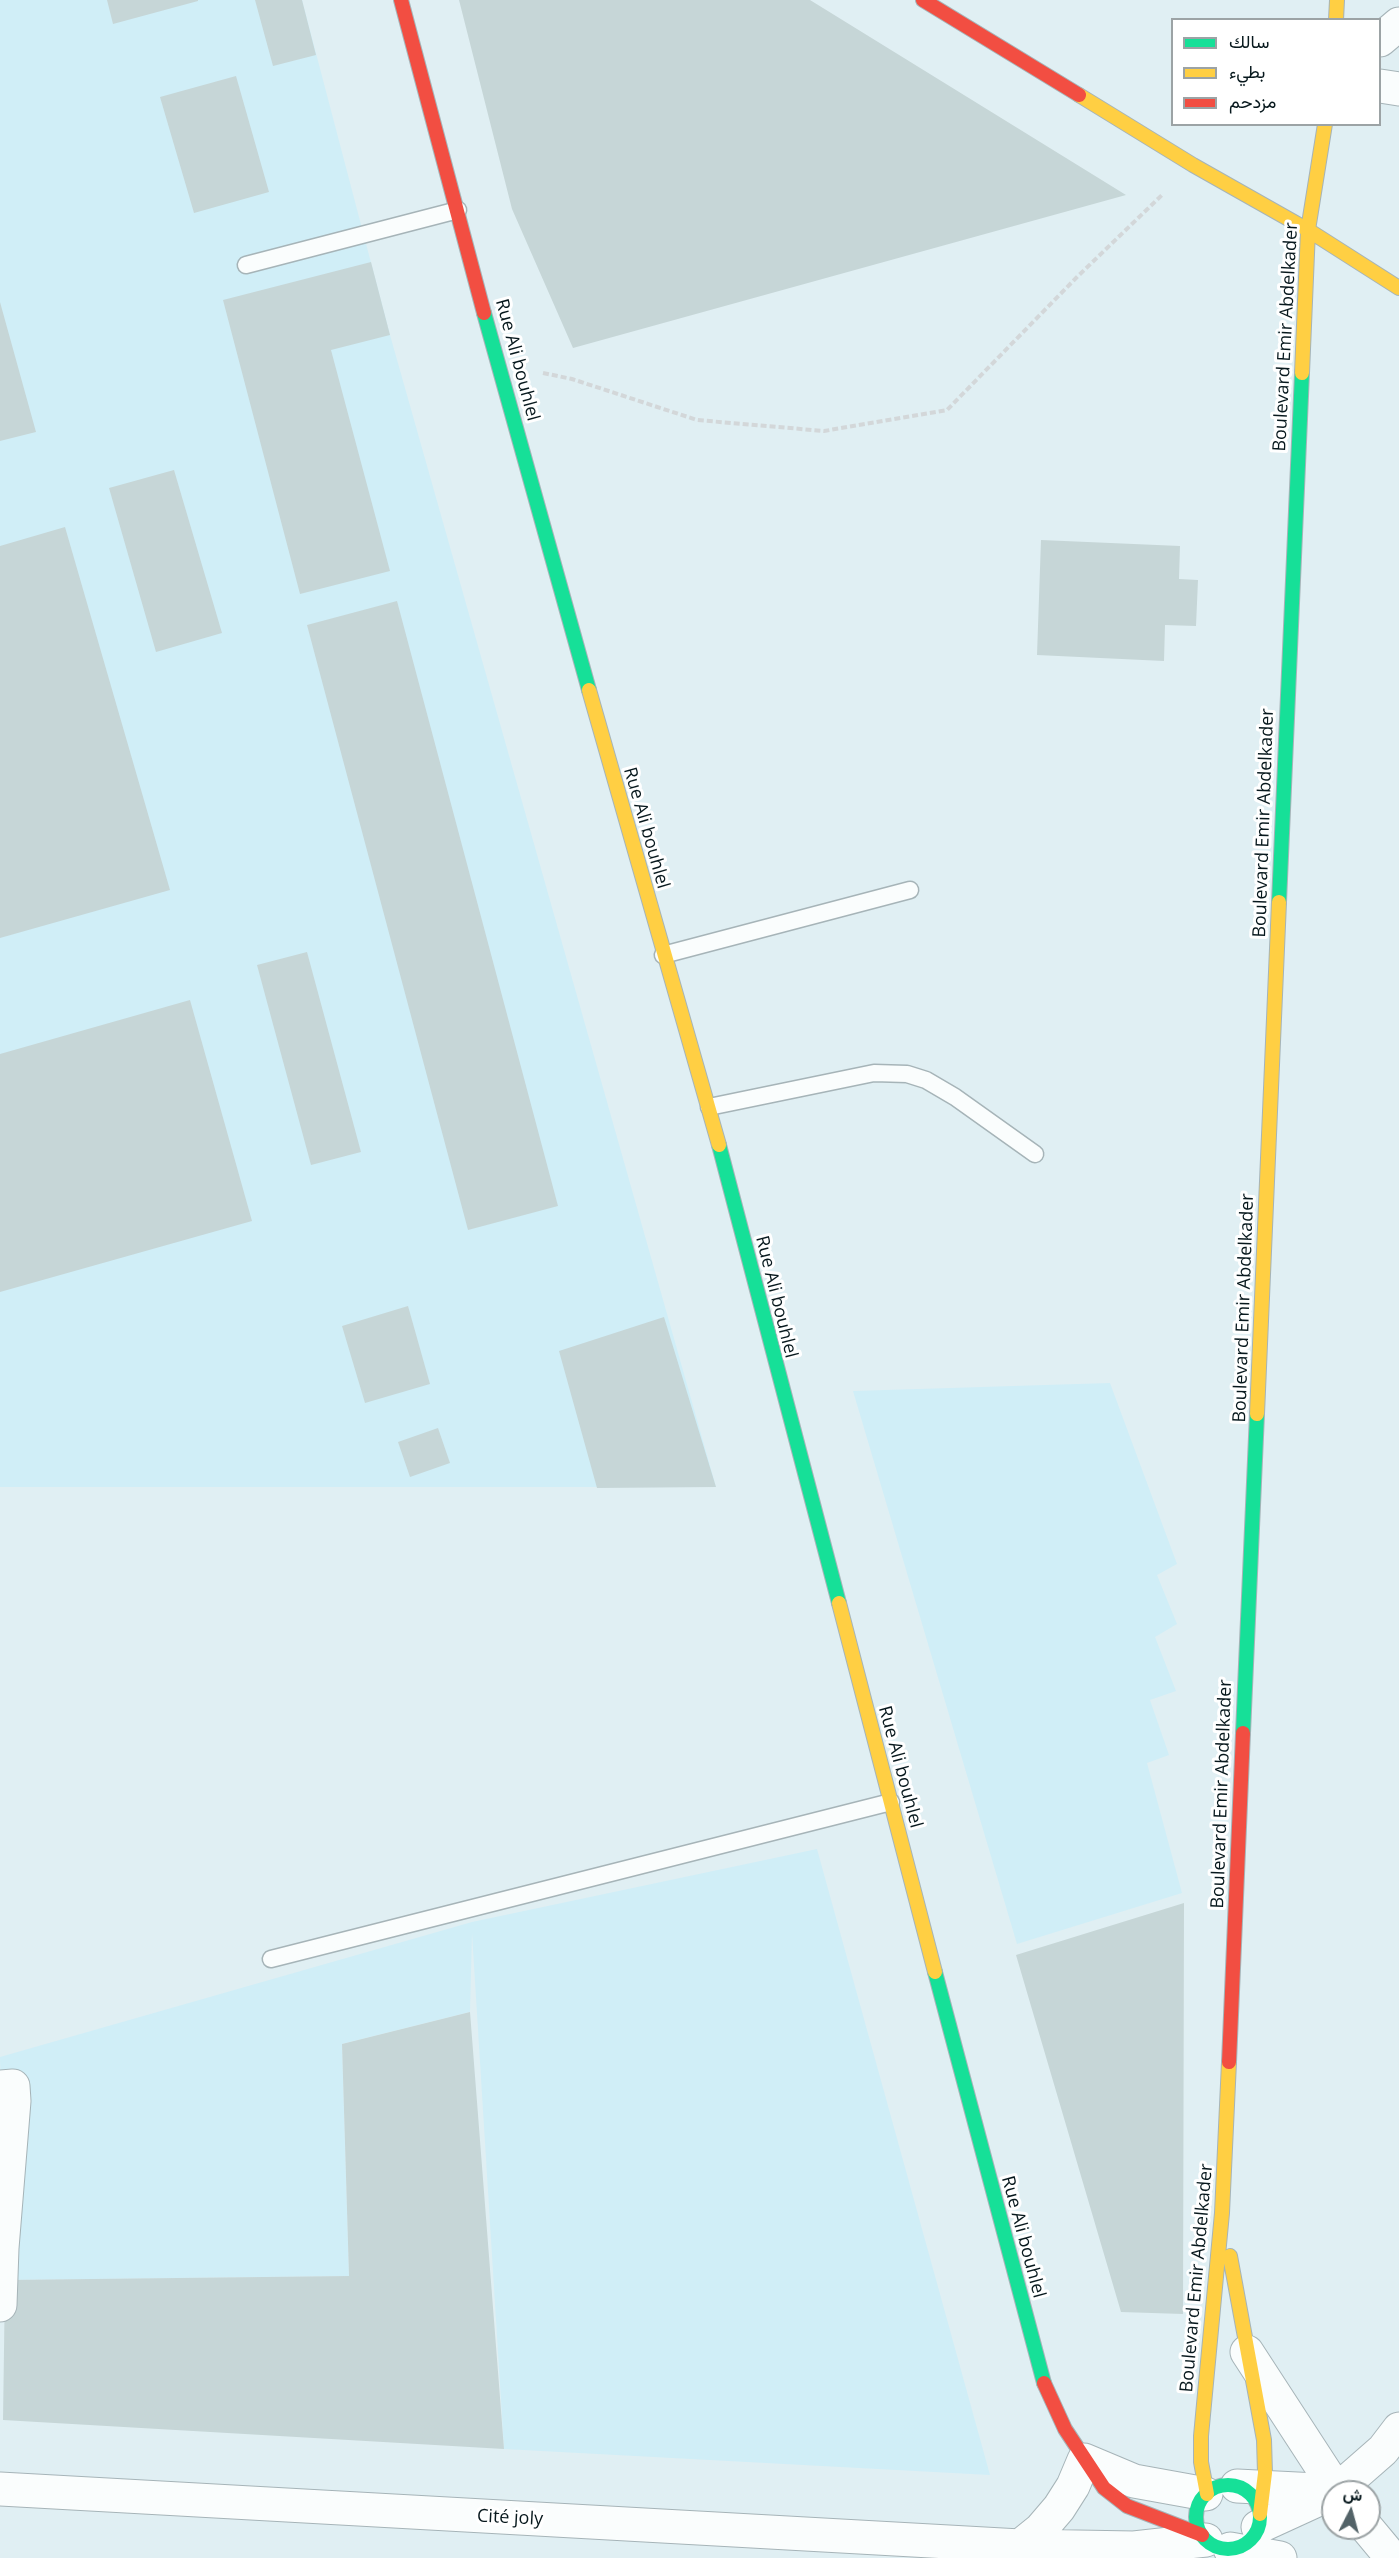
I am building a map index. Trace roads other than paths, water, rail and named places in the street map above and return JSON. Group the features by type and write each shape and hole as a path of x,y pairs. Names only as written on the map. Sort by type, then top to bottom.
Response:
{"street":[{"name":"Rue Ali bouhlel","path":"401,0 498,364 663,955 709,1107 1037,2361 1049,2397 1084,2460"},
{"path":"923,0 1193,165 1308,230 1399,288"},
{"path":"1336,18 1337,0"},
{"path":"1381,39 1399,24"},
{"path":"1381,86 1399,89"},
{"name":"Boulevard Emir Abdelkader","path":"1236,2529 1202,2462 1201,2436 1222,2213 1308,230 1325,126"},
{"path":"0,2087 13,2086 14,2101 2,2248 0,2305"},
{"path":"1020,2546 1041,2529 1059,2508 1073,2486 1084,2460 1236,2529 1263,2440 1222,2213"},
{"path":"1248,2352 1328,2480"},
{"name":"Cité joly","path":"1349,2480 1383,2450 1399,2429"},
{"name":"Cité joly","path":"0,2489 1020,2546 1134,2548 1236,2529 1321,2497"},
{"path":"1377,2540 1392,2558"}],"lane":[{"path":"246,265 458,210"},
{"path":"663,955 910,891"},
{"path":"709,1107 874,1073 907,1074 926,1080 955,1097 1035,1154"},
{"path":"271,1959 891,1802"}]}
